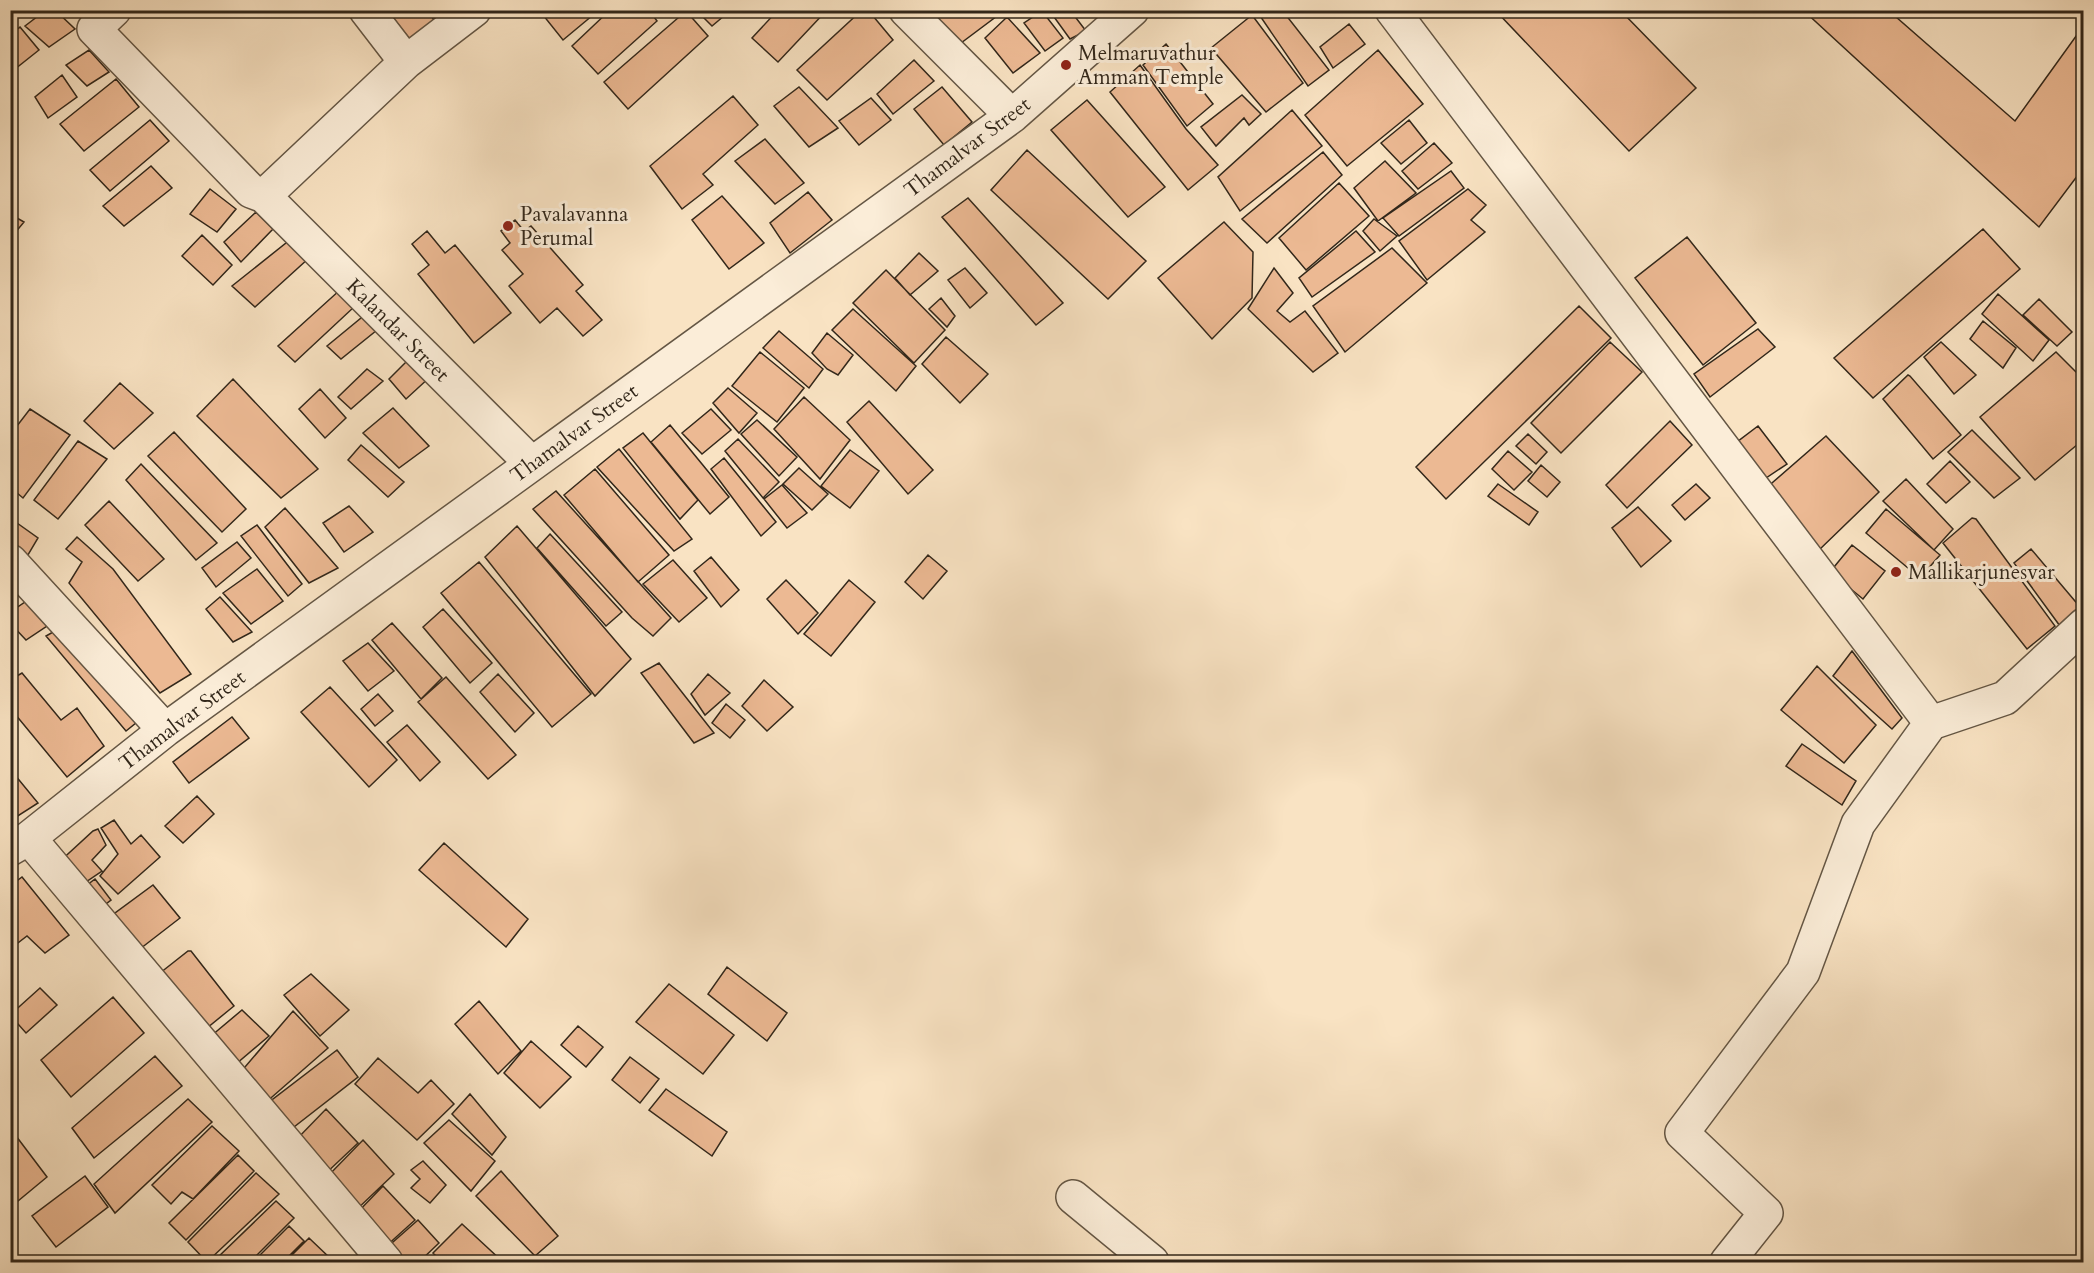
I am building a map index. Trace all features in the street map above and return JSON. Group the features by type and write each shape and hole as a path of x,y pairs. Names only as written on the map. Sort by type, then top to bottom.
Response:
{"street":[{"name":"Kalandar Street","path":"114,10 94,29 250,191 264,196 531,463"},
{"path":"366,10 406,62"},
{"path":"264,196 406,62 474,10"},
{"path":"906,10 1012,116"},
{"name":"Thamalvar Street","path":"20,843 165,730 1012,116 1132,10"},
{"path":"1392,10 1931,723"},
{"path":"10,561 165,730"},
{"path":"1727,1263 1766,1213 1682,1133 1803,972 1858,824 1931,723 2005,698 2084,625"},
{"path":"20,843 386,1263"},
{"path":"1073,1197 1152,1263"}],"building":[{"path":"46,10 55,10 75,29 49,47 25,26"},
{"path":"387,10 427,10 440,28 415,46"},
{"path":"539,10 599,10 563,40"},
{"path":"610,10 627,12 649,10 657,21 598,74 572,46"},
{"path":"696,10 731,10 712,26"},
{"path":"778,10 827,10 778,62 752,38"},
{"path":"862,10 868,10 893,40 827,100 797,70"},
{"path":"947,10 1005,10 957,46 936,20"},
{"path":"1049,10 1070,10 1086,31 1070,39"},
{"path":"1256,10 1282,10 1329,70 1308,86"},
{"path":"1495,10 1620,10 1696,88 1629,151"},
{"path":"1803,10 1888,10 2015,121 2084,25 2084,167 2039,227"},
{"path":"686,11 708,36 628,109 604,82"},
{"path":"1042,11 1063,38 1045,51 1024,23"},
{"path":"1252,15 1303,83 1266,112 1211,48"},
{"path":"1007,17 1040,53 1013,73 985,38"},
{"path":"1349,24 1365,44 1333,68 1320,47"},
{"path":"20,27 39,50 15,69 10,64 10,35"},
{"path":"1166,44 1213,104 1187,126 1143,65"},
{"path":"89,50 109,72 87,86 66,65"},
{"path":"1378,50 1423,104 1347,166 1305,115"},
{"path":"914,60 934,81 893,114 877,94"},
{"path":"1140,65 1186,129 1218,165 1188,190 1110,92"},
{"path":"62,75 77,97 48,118 35,97"},
{"path":"116,79 139,107 84,151 60,124"},
{"path":"799,87 838,128 809,147 774,106"},
{"path":"942,87 972,122 944,145 914,109"},
{"path":"1242,95 1261,114 1249,125 1244,118 1216,146 1201,127"},
{"path":"733,96 758,125 703,174 713,185 682,209 650,166"},
{"path":"871,98 891,120 859,145 839,121"},
{"path":"1087,100 1165,187 1128,217 1051,130"},
{"path":"1292,110 1322,146 1240,211 1218,177"},
{"path":"150,120 169,141 110,191 90,170"},
{"path":"1409,120 1427,143 1401,164 1381,143"},
{"path":"765,139 804,183 775,204 735,161"},
{"path":"1434,143 1452,163 1418,189 1402,171"},
{"path":"1027,150 1146,261 1108,299 991,190"},
{"path":"1323,152 1342,175 1267,243 1242,219"},
{"path":"1385,161 1416,193 1378,221 1354,188"},
{"path":"151,166 172,188 124,226 103,206"},
{"path":"1451,171 1464,188 1399,236 1383,218"},
{"path":"1339,183 1369,216 1306,270 1279,238"},
{"path":"210,189 236,209 217,232 190,214"},
{"path":"1468,189 1486,205 1471,220 1485,232 1427,280 1399,241"},
{"path":"808,192 832,220 790,253 770,223"},
{"path":"722,196 764,243 729,269 692,220"},
{"path":"968,198 1063,303 1036,325 942,217"},
{"path":"256,212 273,229 241,262 224,242"},
{"path":"10,214 24,222 10,239"},
{"path":"1374,219 1397,236 1380,251 1363,231"},
{"path":"515,220 524,231 531,226 583,285 576,291 602,320 583,336 557,308 540,323 509,286 523,274 502,250 510,243 501,231"},
{"path":"1224,222 1253,252 1252,298 1212,339 1158,278"},
{"path":"1983,229 2020,269 1873,398 1834,358"},
{"path":"427,231 445,253 455,245 511,313 474,343 418,274 429,265 412,244"},
{"path":"1356,231 1375,252 1312,297 1299,278"},
{"path":"202,235 232,265 213,285 182,256"},
{"path":"1687,237 1756,323 1703,365 1635,278"},
{"path":"291,239 309,258 255,307 232,286"},
{"path":"1392,248 1427,283 1345,352 1313,306"},
{"path":"919,253 938,271 910,295 895,278"},
{"path":"965,268 987,293 970,308 948,280"},
{"path":"1274,268 1293,293 1277,311 1290,322 1305,311 1338,353 1313,372 1248,309"},
{"path":"886,270 945,330 914,363 853,303"},
{"path":"341,289 354,307 295,362 278,346"},
{"path":"1998,294 2049,340 2033,361 1982,314"},
{"path":"941,298 955,316 947,327 929,309"},
{"path":"2039,299 2072,332 2057,346 2023,315"},
{"path":"1579,306 1611,338 1446,499 1416,467"},
{"path":"372,309 387,322 341,359 327,346"},
{"path":"853,309 916,366 896,391 832,330"},
{"path":"1983,321 2016,348 2003,368 1970,339"},
{"path":"1758,329 1775,347 1710,397 1694,374"},
{"path":"779,331 823,369 809,388 763,348"},
{"path":"827,333 853,355 838,375 827,369 812,353"},
{"path":"946,337 988,374 960,403 922,364"},
{"path":"1610,342 1642,372 1561,453 1531,423"},
{"path":"1941,342 1976,375 1954,394 1924,357"},
{"path":"760,352 804,388 777,422 732,386"},
{"path":"2056,352 2084,380 2084,439 2035,480 1980,417"},
{"path":"412,356 431,376 406,399 389,379"},
{"path":"367,369 383,381 351,409 338,397"},
{"path":"1908,375 1961,435 1933,459 1883,399"},
{"path":"233,379 318,469 281,498 197,416"},
{"path":"120,383 153,413 114,449 84,421"},
{"path":"728,388 757,413 739,433 713,403"},
{"path":"320,389 346,418 325,438 299,409"},
{"path":"804,397 850,440 820,479 774,429"},
{"path":"869,401 933,470 908,494 847,422"},
{"path":"393,408 429,446 399,468 363,433"},
{"path":"30,409 70,435 23,498 10,487 10,465 13,462 10,460 10,435"},
{"path":"711,409 731,430 702,454 682,433"},
{"path":"757,420 797,457 779,476 741,434"},
{"path":"1670,421 1692,445 1627,508 1606,485"},
{"path":"670,425 729,497 710,514 651,442"},
{"path":"1758,426 1787,464 1763,480 1737,442"},
{"path":"1972,430 2020,478 1994,498 1948,452"},
{"path":"174,432 246,509 222,532 148,456"},
{"path":"643,433 698,500 680,519 623,448"},
{"path":"1528,434 1547,452 1536,464 1516,446"},
{"path":"1826,436 1879,492 1817,552 1765,489"},
{"path":"738,439 779,482 763,498 725,451"},
{"path":"78,441 107,459 58,519 34,500"},
{"path":"361,445 404,482 388,497 348,460"},
{"path":"619,449 692,539 674,551 597,467"},
{"path":"850,450 879,471 850,508 821,486"},
{"path":"1508,451 1532,472 1514,490 1492,469"},
{"path":"724,458 776,522 761,536 711,469"},
{"path":"1950,461 1970,482 1946,503 1927,484"},
{"path":"141,464 217,543 196,560 126,480"},
{"path":"1541,465 1560,482 1547,497 1528,481"},
{"path":"799,468 828,494 812,510 783,484"},
{"path":"595,469 669,555 638,582 564,495"},
{"path":"1906,479 1953,529 1934,550 1883,501"},
{"path":"1498,484 1538,512 1529,525 1488,496"},
{"path":"1696,484 1710,498 1685,520 1672,505"},
{"path":"782,485 807,513 787,528 764,499"},
{"path":"556,491 671,618 653,636 632,618 533,509"},
{"path":"109,501 164,559 138,581 85,525"},
{"path":"349,506 373,532 344,552 323,523"},
{"path":"1638,507 1671,541 1641,567 1612,528"},
{"path":"285,508 338,568 309,583 265,527"},
{"path":"1886,509 1940,555 1920,578 1866,533"},
{"path":"10,518 38,538 25,560 10,549"},
{"path":"1972,518 1976,519 2055,626 2027,649 1943,543"},
{"path":"257,525 302,584 288,596 241,536"},
{"path":"517,526 631,659 595,696 485,557"},
{"path":"550,534 622,612 606,626 537,548"},
{"path":"77,537 113,569 191,674 160,693 69,583 82,562 66,549"},
{"path":"237,542 251,558 216,587 202,568"},
{"path":"1852,545 1885,571 1863,599 1830,572"},
{"path":"2031,549 2080,607 2060,626 2014,563"},
{"path":"928,555 947,571 923,599 905,582"},
{"path":"711,557 739,590 721,607 694,571"},
{"path":"673,560 707,598 679,622 643,584"},
{"path":"479,562 591,694 552,727 441,593"},
{"path":"257,569 283,601 251,624 223,593"},
{"path":"786,580 818,613 798,634 767,599"},
{"path":"849,580 875,602 831,656 804,634"},
{"path":"34,596 56,620 26,640 10,623 10,603 16,608"},
{"path":"220,597 252,632 233,642 206,609"},
{"path":"443,609 492,663 470,683 423,627"},
{"path":"76,619 147,714 126,731 46,636"},
{"path":"392,623 442,678 421,699 372,640"},
{"path":"368,643 394,671 368,691 343,661"},
{"path":"1852,651 1902,718 1892,729 1833,676"},
{"path":"659,663 714,733 694,743 641,673"},
{"path":"1817,666 1876,725 1844,763 1781,710"},
{"path":"22,673 61,720 77,708 104,746 67,777 10,708 10,680"},
{"path":"498,674 534,713 515,732 480,692"},
{"path":"708,674 730,693 705,715 691,694"},
{"path":"446,677 516,755 488,779 418,702"},
{"path":"764,680 793,707 767,731 742,706"},
{"path":"330,687 397,760 369,787 301,712"},
{"path":"378,694 393,711 375,726 361,709"},
{"path":"726,704 745,720 730,738 712,723"},
{"path":"232,717 249,738 189,783 173,762"},
{"path":"407,725 440,762 420,781 387,742"},
{"path":"1802,744 1856,781 1842,805 1786,766"},
{"path":"10,769 38,803 10,821"},
{"path":"197,796 214,814 183,843 165,826"},
{"path":"114,820 131,844 141,835 160,857 118,894 100,876 118,854 101,828"},
{"path":"98,829 106,845 92,860 102,871 77,888 57,864"},
{"path":"444,843 528,919 506,947 419,870"},
{"path":"22,877 69,935 45,953 27,936 10,949 10,886"},
{"path":"95,879 111,900 94,913 78,892"},
{"path":"153,885 180,918 136,952 111,916"},
{"path":"191,951 234,1006 207,1028 160,973"},
{"path":"727,967 787,1013 767,1041 708,994"},
{"path":"311,974 349,1010 320,1036 284,995"},
{"path":"669,984 734,1035 703,1074 636,1022"},
{"path":"40,988 57,1005 26,1033 10,1015"},
{"path":"113,997 144,1033 71,1097 41,1060"},
{"path":"479,1001 521,1051 498,1074 455,1024"},
{"path":"242,1010 269,1036 236,1064 211,1036"},
{"path":"293,1011 328,1048 264,1104 239,1074"},
{"path":"578,1026 603,1047 586,1067 561,1045"},
{"path":"531,1041 571,1077 540,1108 504,1073"},
{"path":"337,1050 358,1077 285,1134 264,1106"},
{"path":"155,1056 182,1086 94,1158 72,1128"},
{"path":"630,1057 659,1079 640,1103 612,1080"},
{"path":"378,1058 418,1093 431,1080 454,1104 417,1140 355,1084"},
{"path":"666,1089 727,1132 712,1156 649,1110"},
{"path":"470,1094 506,1137 492,1155 452,1114"},
{"path":"188,1099 212,1122 115,1213 94,1184"},
{"path":"326,1109 358,1143 322,1177 294,1142"},
{"path":"449,1120 495,1161 471,1191 424,1143"},
{"path":"212,1126 239,1151 193,1199 182,1192 171,1204 152,1185"},
{"path":"10,1128 47,1177 18,1201 10,1192"},
{"path":"363,1140 394,1174 353,1213 325,1179"},
{"path":"238,1155 254,1171 186,1240 169,1223"},
{"path":"423,1161 446,1185 430,1203 411,1188 420,1179 411,1170"},
{"path":"501,1171 558,1236 535,1256 476,1196"},
{"path":"256,1173 279,1194 207,1262 188,1242"},
{"path":"85,1176 108,1207 56,1247 32,1216"},
{"path":"383,1186 415,1220 384,1248 354,1216"},
{"path":"276,1201 294,1218 250,1262 217,1262 215,1260"},
{"path":"418,1220 439,1243 419,1262 395,1262 384,1250"},
{"path":"462,1224 503,1262 442,1262 433,1253"},
{"path":"289,1226 304,1241 283,1262 253,1262"},
{"path":"309,1238 331,1259 328,1262 285,1262"}],"place":[{"name":"Melmaruvathur Amman Temple","path":"1066,65"},
{"name":"Pavalavanna Perumal","path":"508,226"},
{"name":"Mallikarjunesvar","path":"1896,572"}]}
